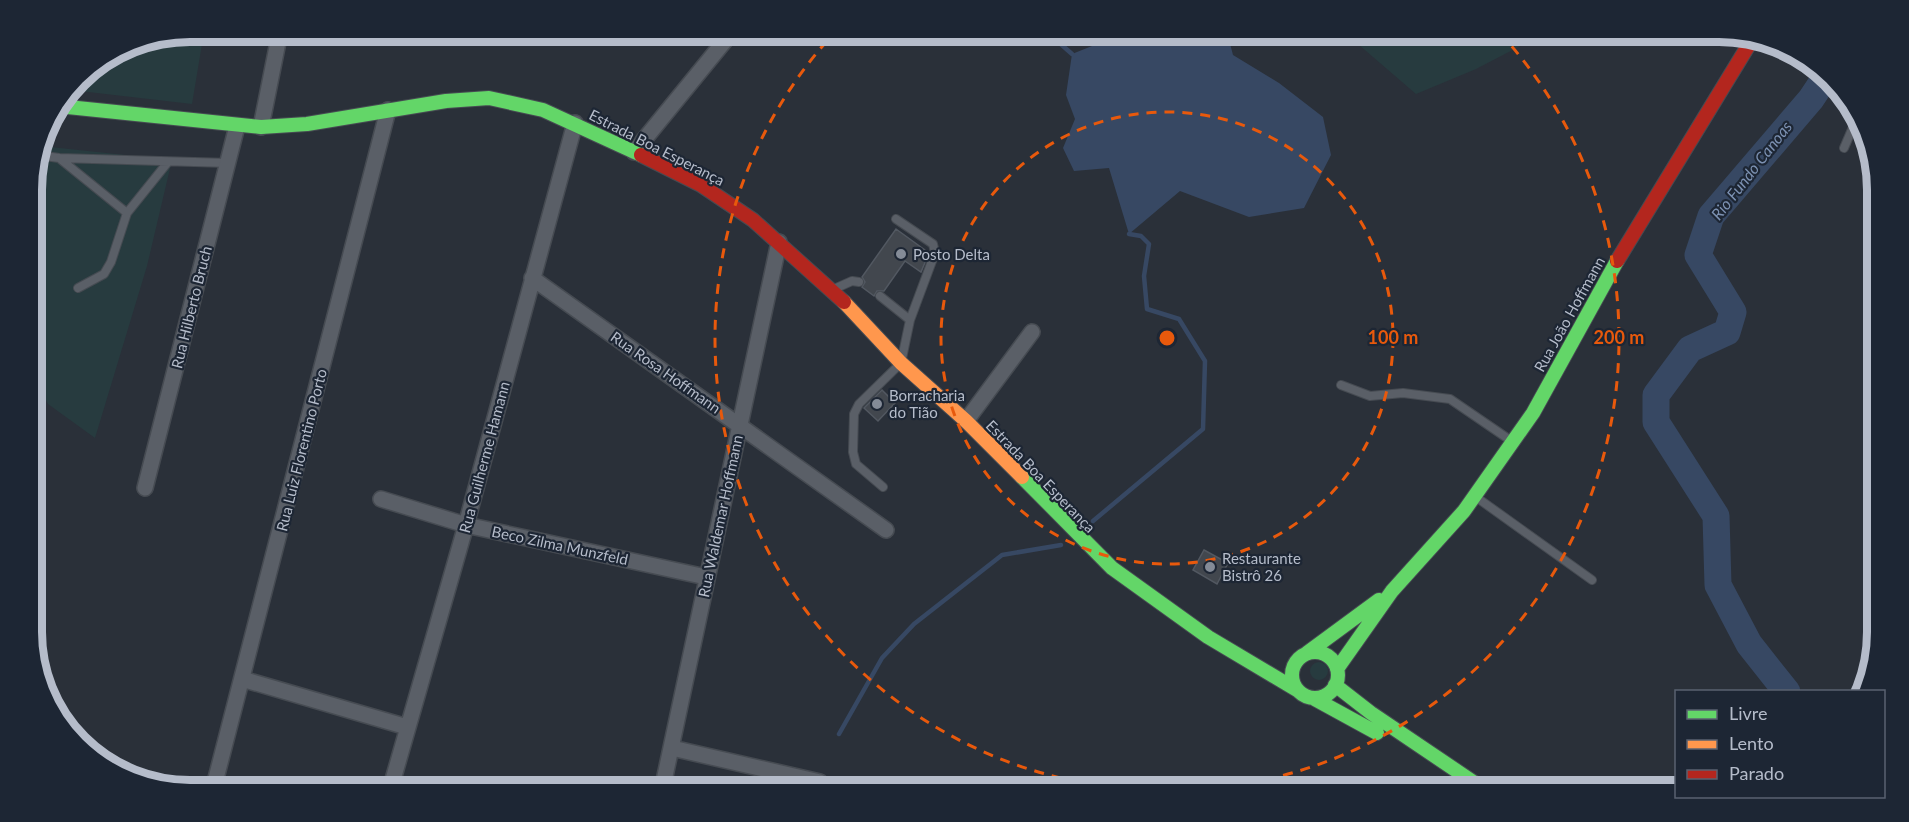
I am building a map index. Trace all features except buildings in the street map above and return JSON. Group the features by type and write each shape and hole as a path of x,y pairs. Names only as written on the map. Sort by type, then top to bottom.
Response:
{"street":[{"path":"261,127 278,42"},
{"path":"634,152 724,42"},
{"name":"Rua João Hoffmann","path":"1337,669 1392,591 1475,496 1514,442 1533,413 1635,228 1749,45"},
{"name":"Estrada Boa Esperança","path":"68,107 261,127 307,124 446,101 489,98 543,110 575,123 727,201 779,242 833,290 901,363 966,422 1112,568 1250,664 1296,690"},
{"name":"Rua Luiz Florentino Porto","path":"216,780 388,110"},
{"name":"Rua Guilherme Hamann","path":"393,780 466,525 575,123"},
{"name":"Rua Hilberto Bruch","path":"145,488 237,126"},
{"name":"Rua Waldemar Hoffmann","path":"664,780 779,242"},
{"name":"Rua Rosa Hoffmann","path":"532,278 739,423 886,530"},
{"path":"966,422 1032,332"},
{"name":"Beco Zilma Munzfeld","path":"381,499 466,525 706,577"},
{"name":"Rua João Hoffmann","path":"1307,653 1392,591"},
{"path":"1313,698 1326,695 1335,685 1337,669 1329,656 1314,652 1307,653 1294,664 1291,678 1296,690 1434,767 1452,780"},
{"path":"1250,664 1294,664"},
{"path":"242,679 407,727"},
{"path":"1335,685 1379,721 1426,748 1471,780"},
{"path":"672,748 796,780"}],"lane":[{"path":"1844,148 1853,127"},
{"path":"46,156 228,163"},
{"path":"59,158 127,213"},
{"path":"78,288 104,274 111,262 127,213 168,162"},
{"path":"883,487 856,464 853,452 853,422 859,404 901,363 910,320 931,268 935,248 896,219"},
{"path":"833,290 852,281 859,282"},
{"path":"880,296 910,320"},
{"path":"1341,385 1370,396 1403,393 1450,399 1514,442"},
{"path":"1475,496 1592,580"}],"green space":[{"path":"202,42 192,104 80,91 108,67 133,53 161,45"},
{"path":"1356,42 1528,42 1476,69 1416,94"},
{"path":"48,147 172,160 147,266 95,438 48,404 42,393 42,180"},
{"path":"1315,662 1323,662 1328,667 1326,678 1315,680 1310,675 1310,667"}],"water":[{"path":"1102,42 1230,42 1233,55 1279,83 1323,117 1331,155 1304,208 1249,217 1180,191 1129,234 1109,168 1074,171 1063,148 1075,119 1066,95 1072,54"}],"waterway":[{"path":"1058,42 1072,54"},
{"name":"Rio Fundo Canoas","path":"1785,690 1749,644 1718,585 1716,516 1656,422 1656,395 1690,349 1727,332 1733,312 1698,255 1711,216 1811,99 1822,83"},
{"path":"1093,521 1203,429 1205,361 1179,319 1147,309 1144,276 1149,244 1141,236 1129,234"},
{"path":"839,734 882,658 914,624 1002,555 1061,545"}],"traffic: fast":[{"path":"68,107 261,127 307,124 446,101 489,98 543,110 641,155"},
{"path":"1337,669 1392,591 1464,511 1533,413 1617,261"},
{"path":"1022,477 1112,568 1208,637 1297,690"},
{"path":"1307,653 1379,600"},
{"path":"1315,652 1331,659 1338,675 1331,691 1315,698 1299,691 1292,675 1299,659 1315,652"},
{"path":"1335,685 1371,713 1470,780"},
{"path":"1313,698 1377,733"}],"traffic: slow":[{"path":"844,302 901,363 966,421 1022,477"}],"traffic: jam":[{"path":"1617,261 1749,45"},
{"path":"641,155 701,185 753,220 844,302"}],"place":[{"name":"Posto Delta","path":"901,254"},
{"name":"Borracharia do Tião","path":"877,404"},
{"name":"Restaurante Bistrô 26","path":"1210,567"}]}
